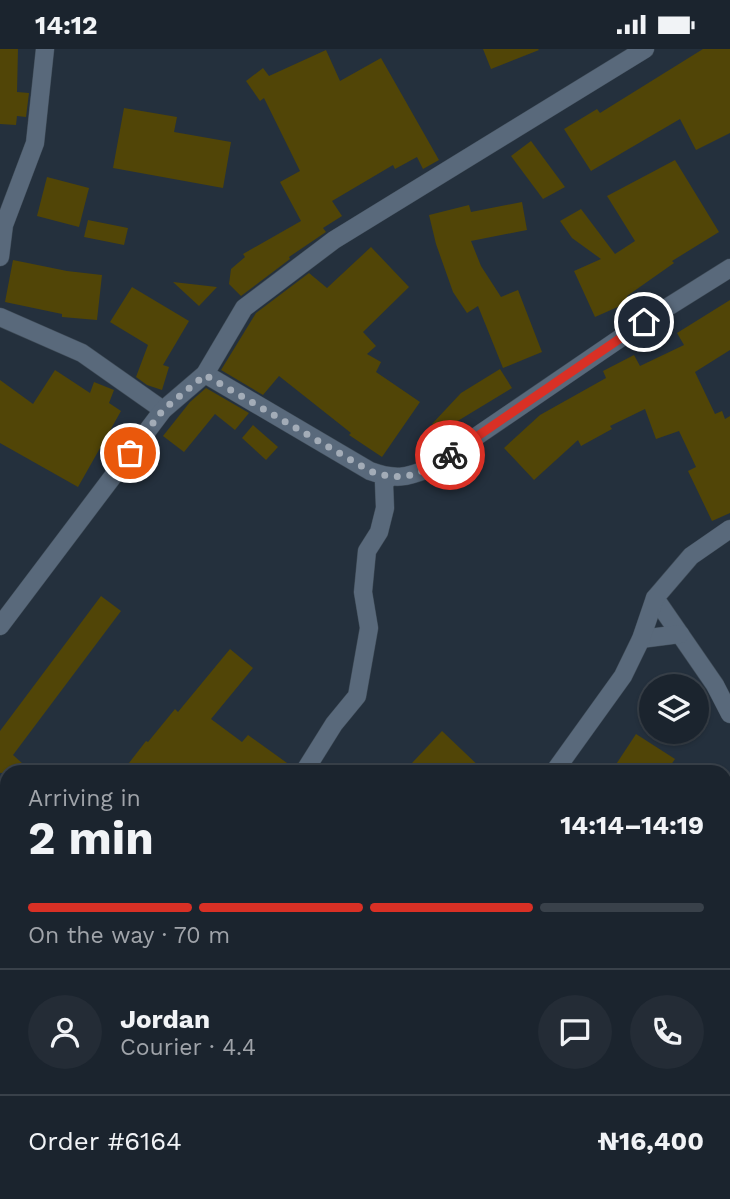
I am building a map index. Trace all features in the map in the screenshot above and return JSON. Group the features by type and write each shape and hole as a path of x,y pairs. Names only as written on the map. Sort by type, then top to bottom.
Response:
{"street":[{"path":"0,257 4,225 35,142 45,49"},
{"path":"0,626 163,410 205,375 244,308 292,270 345,234 645,49"},
{"path":"205,375 370,471 389,478 411,476 430,468 644,322 730,268"},
{"path":"0,317 82,353 163,410"},
{"path":"308,765 334,724 357,696 369,628 363,592 367,551 379,532 385,508 384,482 389,478"},
{"path":"559,765 623,676 641,639 654,598 691,557 730,529"},
{"path":"654,598 715,685 730,714"},
{"path":"641,639 680,634"}],"building":[{"path":"0,49 18,49 17,92 29,93 26,117 17,116 16,125 0,124"},
{"path":"483,49 538,49 539,50 491,69"},
{"path":"703,49 730,49 730,133 696,150 680,119 591,171 564,129 597,109 600,113"},
{"path":"326,50 340,81 381,58 439,160 423,169 417,157 395,169 393,165 332,201 342,216 323,228 326,232 289,257 290,259 241,296 229,284 231,269 245,257 243,254 301,221 280,182 300,171 264,98 260,101 246,81 263,68 269,76"},
{"path":"124,108 177,117 174,132 231,142 223,188 113,168"},
{"path":"531,141 565,187 543,199 511,156"},
{"path":"675,160 719,232 672,261 674,263 627,296 629,302 595,317 574,271 601,259 572,238 560,221 581,209 615,254 635,241 607,196"},
{"path":"47,177 89,188 79,227 37,216"},
{"path":"522,202 527,230 471,241 481,266 501,297 518,290 542,352 503,368 478,306 467,313 453,292 429,215 469,205 471,212"},
{"path":"88,220 128,228 124,245 84,237"},
{"path":"371,247 409,287 363,332 376,346 367,354 381,362 376,372 420,402 382,457 349,435 351,433 279,376 263,395 221,370 256,313 309,273 327,288"},
{"path":"13,260 102,275 97,320 62,317 62,314 5,302"},
{"path":"173,282 217,287 199,306"},
{"path":"132,287 189,321 163,365 169,367 162,390 147,385 136,377 148,345 110,322"},
{"path":"730,300 730,350 695,372 715,414 722,411 725,419 730,416 730,513 712,521 688,471 696,467 679,431 656,439 645,409 610,426 612,429 581,446 578,440 534,480 504,448 540,415 606,378 603,371 634,355 640,366 684,345 677,333"},
{"path":"500,369 512,388 456,422 444,435 432,424 461,393"},
{"path":"55,370 90,393 94,382 114,390 109,403 121,411 78,487 0,443 0,380 33,404"},
{"path":"206,388 249,413 235,430 215,414 184,452 163,436 190,402"},
{"path":"253,425 278,447 266,460 242,438"},
{"path":"101,596 121,611 13,755 24,765 0,765 0,731"},
{"path":"230,649 253,668 211,719 242,742 248,735 290,765 127,765 175,709 178,712"},
{"path":"442,731 478,765 414,765 412,763"},
{"path":"636,734 639,736 639,744 652,744 675,759 671,765 616,765"}],"way so far":[{"path":"130,453 163,410 205,375 370,471 389,478 411,476 450,455"}],"route":[{"path":"450,455 644,322"}]}
